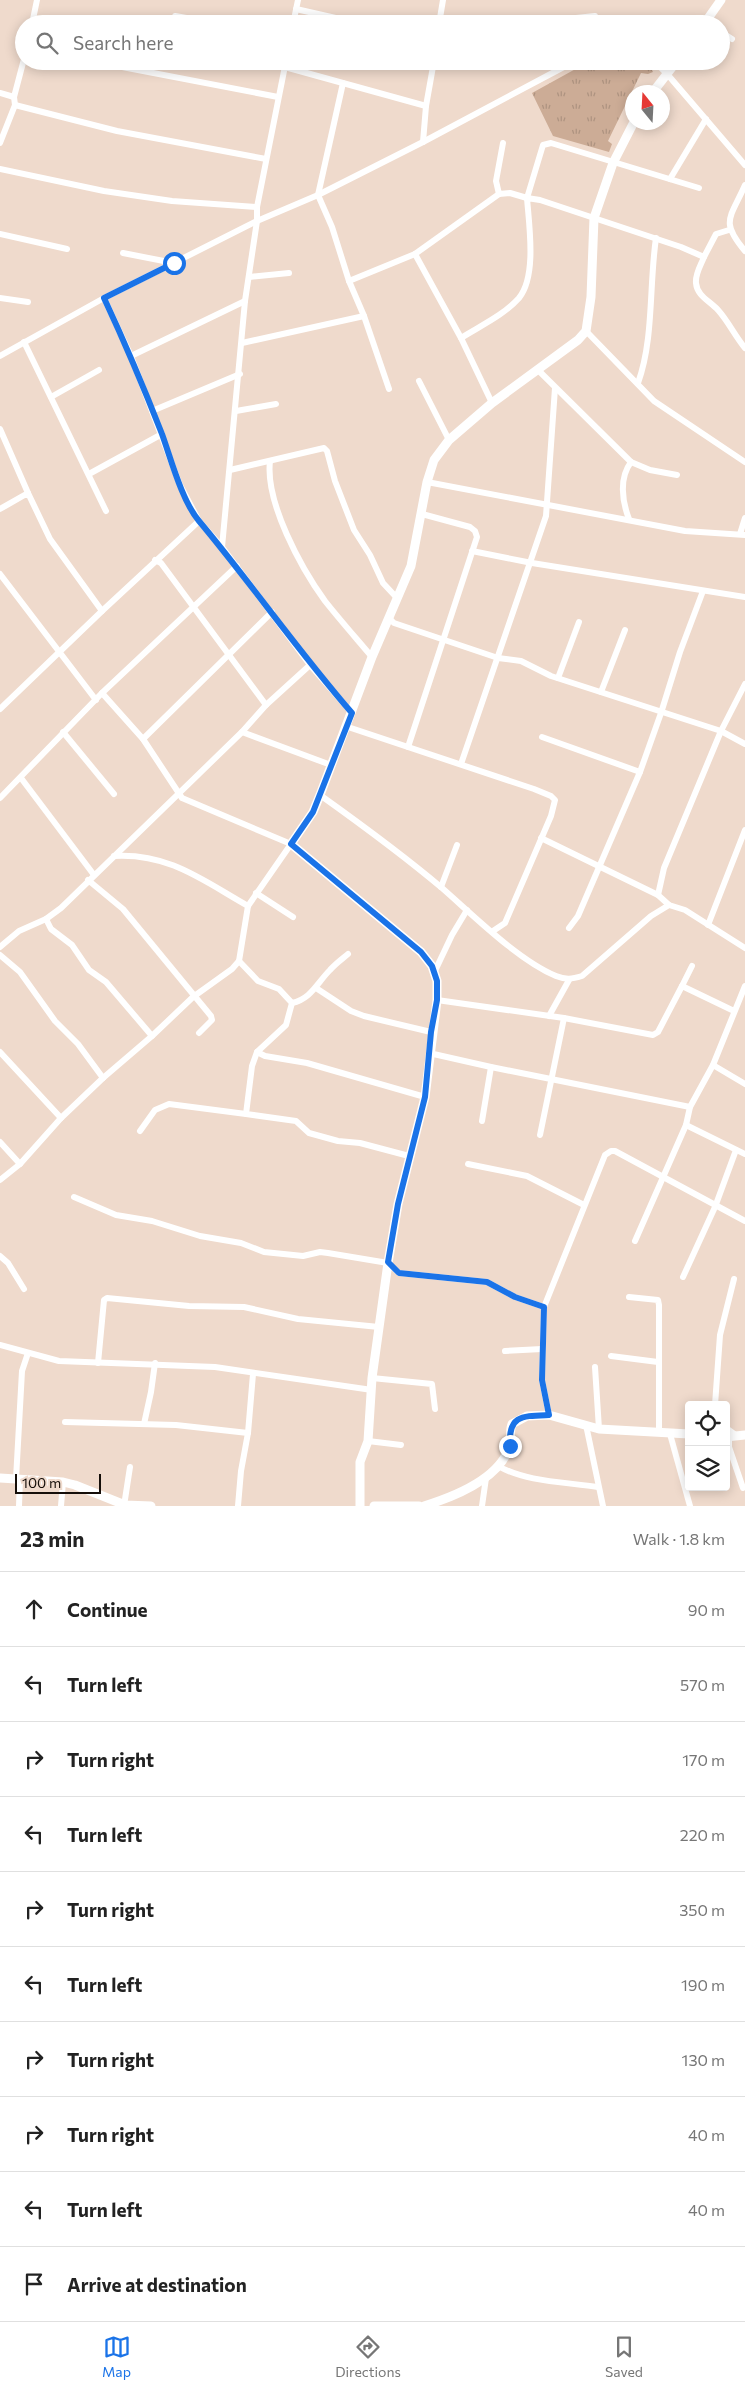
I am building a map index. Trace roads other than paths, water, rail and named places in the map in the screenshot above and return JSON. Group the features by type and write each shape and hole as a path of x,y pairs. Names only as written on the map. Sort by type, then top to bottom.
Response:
{"street":[{"path":"34,15 37,0"},
{"path":"295,15 298,0"},
{"path":"440,15 443,0"},
{"path":"711,15 721,0"},
{"path":"296,9 322,15"},
{"path":"0,143 15,105 14,98 21,70"},
{"path":"138,70 278,97"},
{"path":"222,547 240,374 245,301 257,221 256,207 285,70"},
{"path":"304,70 426,106"},
{"path":"423,142 426,106 432,70"},
{"path":"0,356 104,298 257,221 318,195 558,70"},
{"path":"663,70 745,165"},
{"path":"659,85 671,70"},
{"path":"343,83 318,195 332,227 349,281 364,316 389,389"},
{"path":"0,93 14,98"},
{"path":"15,105 117,131 266,159"},
{"path":"670,179 706,118"},
{"path":"0,1180 20,1164 61,1118 103,1078 152,1036 193,997 232,969 239,961 248,906 313,812 372,656 411,566 427,482 434,460 449,440 492,403 578,340 586,331 593,277 594,218 613,163 630,130"},
{"path":"499,194 496,181 503,143"},
{"path":"461,338 508,309 520,297 528,271 530,243 527,198 540,153 547,143 699,188"},
{"path":"0,169 104,191 172,201 256,207"},
{"path":"745,186 729,222 729,230 745,251"},
{"path":"349,281 415,254 499,194 510,193 540,200 656,238 704,257"},
{"path":"729,230 716,234 704,257 696,283 699,293 718,310 745,348"},
{"path":"0,234 67,249"},
{"path":"638,383 646,357 656,238"},
{"path":"123,252 174,263"},
{"path":"415,254 461,338 492,403"},
{"path":"249,276 289,273"},
{"path":"0,298 28,302"},
{"path":"104,298 131,356 180,486 199,521 237,566 310,665 352,713"},
{"path":"131,356 245,301"},
{"path":"242,343 364,316"},
{"path":"586,331 654,401 745,462"},
{"path":"24,342 106,511"},
{"path":"51,397 99,370"},
{"path":"537,370 572,402 631,462 650,470 677,475"},
{"path":"152,410 240,374"},
{"path":"419,381 449,440"},
{"path":"461,764 532,563 546,516 555,388"},
{"path":"236,411 276,404"},
{"path":"0,429 50,539 102,611"},
{"path":"89,474 162,434"},
{"path":"230,470 270,462 320,448 327,451 335,481 354,530 370,556 383,583 397,598"},
{"path":"270,462 269,470 275,506 304,565 324,600 372,656"},
{"path":"628,519 623,489 624,476 631,462"},
{"path":"427,482 546,503 685,531 743,534 745,518"},
{"path":"0,509 28,493"},
{"path":"408,747 477,537 475,531 470,527 422,514"},
{"path":"0,709 155,560 199,521"},
{"path":"472,551 532,563 745,597"},
{"path":"155,560 161,563 266,705"},
{"path":"0,798 63,732 237,566"},
{"path":"0,574 96,700"},
{"path":"570,928 578,916 600,868 640,772 662,712 669,682 703,591"},
{"path":"143,739 228,653 272,612"},
{"path":"389,618 400,625 442,640 498,658 522,661 558,678 721,731 745,744"},
{"path":"558,678 579,622"},
{"path":"601,692 625,630"},
{"path":"0,947 19,931 46,919 114,856 242,732 266,705 310,665"},
{"path":"658,896 664,868 721,731 745,684"},
{"path":"102,694 143,739 182,798 291,844 421,952 437,981 437,1000 431,1032 425,1097 409,1156 388,1262 372,1378 368,1441 360,1462 360,1506"},
{"path":"345,726 461,764 551,796 554,800 555,806 505,923 493,931"},
{"path":"63,732 114,794"},
{"path":"242,732 331,765"},
{"path":"542,737 640,772"},
{"path":"21,778 91,878 124,909 193,997 212,1018 199,1033"},
{"path":"320,795 396,850 488,929 536,966 558,977 569,980 582,976 644,922 669,905"},
{"path":"708,925 745,830"},
{"path":"541,838 658,896 669,905 685,910 745,948"},
{"path":"441,887 457,845"},
{"path":"114,856 136,855 171,863 248,906"},
{"path":"256,893 293,917"},
{"path":"434,973 452,935 467,910"},
{"path":"46,919 51,929 72,945 89,970 106,982 152,1036"},
{"path":"292,1003 303,1000 316,988 331,968 348,954"},
{"path":"0,955 20,972 55,1021 78,1044 103,1078"},
{"path":"239,961 258,981 279,989 292,1003"},
{"path":"437,1000 564,1018 653,1035 658,1032 692,966"},
{"path":"549,1016 569,980"},
{"path":"682,986 734,1011"},
{"path":"635,1241 661,1177 686,1125 690,1107 713,1065 745,986"},
{"path":"316,988 351,1012 431,1032"},
{"path":"246,1114 252,1066 257,1052 286,1025 292,1003"},
{"path":"540,1135 564,1018"},
{"path":"0,1052 61,1118"},
{"path":"257,1052 266,1056 307,1063 425,1097"},
{"path":"429,1053 690,1107"},
{"path":"713,1065 745,1084"},
{"path":"482,1121 491,1067"},
{"path":"140,1131 155,1110 169,1104 296,1121 309,1133 338,1141 360,1142 409,1156"},
{"path":"686,1125 745,1154"},
{"path":"0,1142 20,1164"},
{"path":"683,1277 715,1207 736,1150"},
{"path":"549,1415 542,1380 544,1307 605,1155 615,1151 715,1207 745,1221"},
{"path":"468,1164 527,1176 584,1205"},
{"path":"74,1197 116,1215 152,1221 200,1236 241,1243 264,1252 303,1256 320,1252 388,1262 399,1273 487,1282 515,1297 544,1307"},
{"path":"0,1256 8,1263 24,1289"},
{"path":"715,1401 720,1335 734,1279"},
{"path":"629,1296 658,1300 660,1311 658,1362 659,1432"},
{"path":"98,1363 104,1300 107,1298 189,1306 244,1307 298,1319 379,1327"},
{"path":"0,1345 59,1361 154,1363 215,1367 372,1390"},
{"path":"505,1351 542,1349"},
{"path":"19,1506 18,1479 22,1371 28,1354"},
{"path":"611,1356 658,1362"},
{"path":"144,1424 151,1392 154,1363"},
{"path":"595,1367 599,1429"},
{"path":"238,1506 241,1471 248,1433 253,1374"},
{"path":"372,1378 432,1384 435,1409"},
{"path":"424,1506 450,1497 486,1478 498,1466 510,1446 509,1432 512,1424 526,1416 549,1415 599,1429 685,1434"},
{"path":"65,1422 144,1424 248,1433"},
{"path":"586,1426 603,1506"},
{"path":"670,1434 690,1506"},
{"path":"733,1435 729,1447 743,1488"},
{"path":"368,1441 400,1445"},
{"path":"498,1466 508,1472 525,1476 598,1486"},
{"path":"124,1506 130,1467"},
{"path":"0,1478 62,1482 75,1485 124,1506 151,1506"},
{"path":"482,1506 486,1478"},
{"path":"60,1506 62,1482"},
{"path":"374,1506 419,1506"}]}
